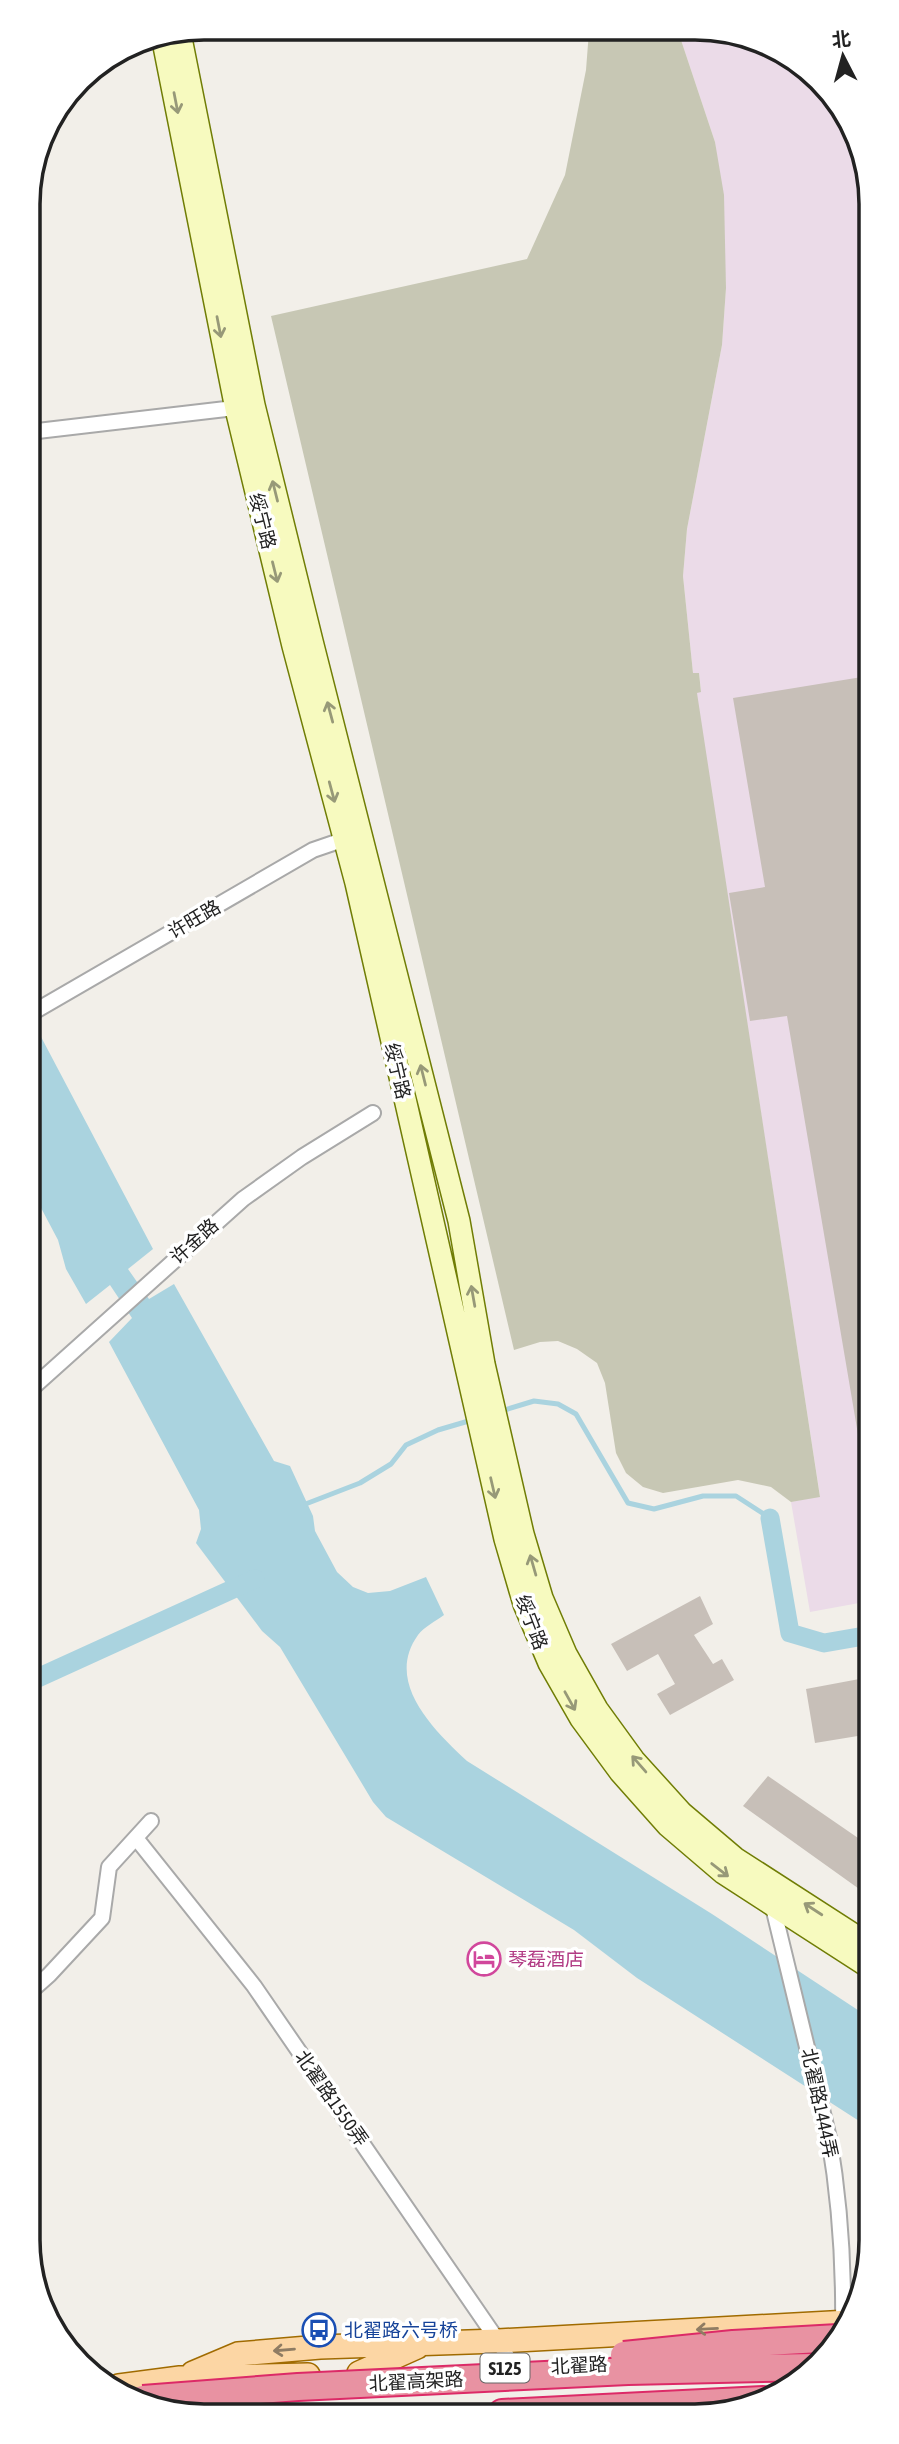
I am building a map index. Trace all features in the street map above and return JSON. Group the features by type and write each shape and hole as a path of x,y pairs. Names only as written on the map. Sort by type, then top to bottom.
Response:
{"highway":[{"path":"298,2387 719,2346 832,2330"},
{"name":"北翟高架路","path":"151,2395 628,2371 798,2367"},
{"path":"683,2404 710,2403"}],"main road":[{"name":"绥宁路","path":"182,42 245,407"},
{"name":"绥宁路","path":"164,45 245,407 312,641 353,837 459,1221 476,1368 487,1418 505,1539 524,1604 549,1663 580,1719 620,1772 668,1826 723,1873 858,1960"},
{"name":"绥宁路","path":"487,1418 542,1598 566,1654 597,1709 634,1760 682,1813 734,1858 858,1937"},
{"path":"181,2402 180,2378 238,2354 320,2347 833,2328"},
{"path":"359,2373 427,2343"},
{"name":"北翟路","path":"150,2395 180,2378 514,2368 813,2353"}],"street":[{"path":"41,431 245,407"},
{"name":"许旺路","path":"41,1007 313,850 353,837"},
{"name":"许金路","path":"40,1381 243,1199 302,1157 373,1113"},
{"path":"40,1983 102,1918 109,1867 151,1821"},
{"name":"北翟路1550弄","path":"136,1838 254,1986 498,2340 514,2368"},
{"name":"北翟路1444弄","path":"767,1879 829,2138 842,2227 843,2310"}],"shaded area":[{"path":"588,40 681,40 715,142 724,195 726,288 722,345 687,529 683,576 693,673 699,673 701,692 697,693 820,1497 791,1502 771,1487 738,1480 663,1493 643,1487 626,1473 616,1453 605,1383 597,1363 577,1349 558,1341 540,1342 514,1350 271,316 527,259 565,175 586,70"},
{"path":"681,40 727,43 748,49 777,62 808,85 808,91 814,91 825,104 842,132 856,172 859,204 858,1603 810,1612 791,1502 820,1496 696,693 701,691 699,673 693,673 683,576 687,529 722,345 726,288 715,142"}],"water":[{"path":"41,1036 153,1249 128,1269 149,1299 174,1284 274,1461 290,1466 313,1516 315,1531 337,1572 353,1587 368,1593 390,1591 426,1577 444,1615 418,1635 409,1653 407,1670 417,1704 428,1720 467,1761 712,1914 858,2010 858,2120 637,1978 574,1930 386,1817 373,1802 280,1647 262,1631 196,1543 201,1529 199,1510 109,1342 132,1318 110,1285 86,1304 66,1269 58,1240 41,1207"}],"building":[{"path":"859,678 858,1437 787,1016 750,1021 729,893 765,887 733,698"},
{"path":"700,1596 713,1624 694,1635 713,1664 722,1659 734,1680 670,1715 657,1694 675,1684 658,1654 627,1671 611,1644"},
{"path":"858,1679 858,1736 815,1743 806,1689"},
{"path":"768,1776 858,1838 858,1888 743,1806"}],"waterway":[{"path":"498,1412 534,1401 558,1404 576,1414 628,1503 654,1509 703,1496 736,1496 770,1518"},
{"path":"303,1505 360,1483 391,1464 406,1445 438,1430 472,1420"},
{"path":"770,1518 790,1633 824,1643 858,1637"},
{"path":"40,1677 255,1579"}],"place":[{"name":"琴磊酒店","path":"484,1959"},
{"name":"北翟路六号桥","path":"319,2330"}]}
